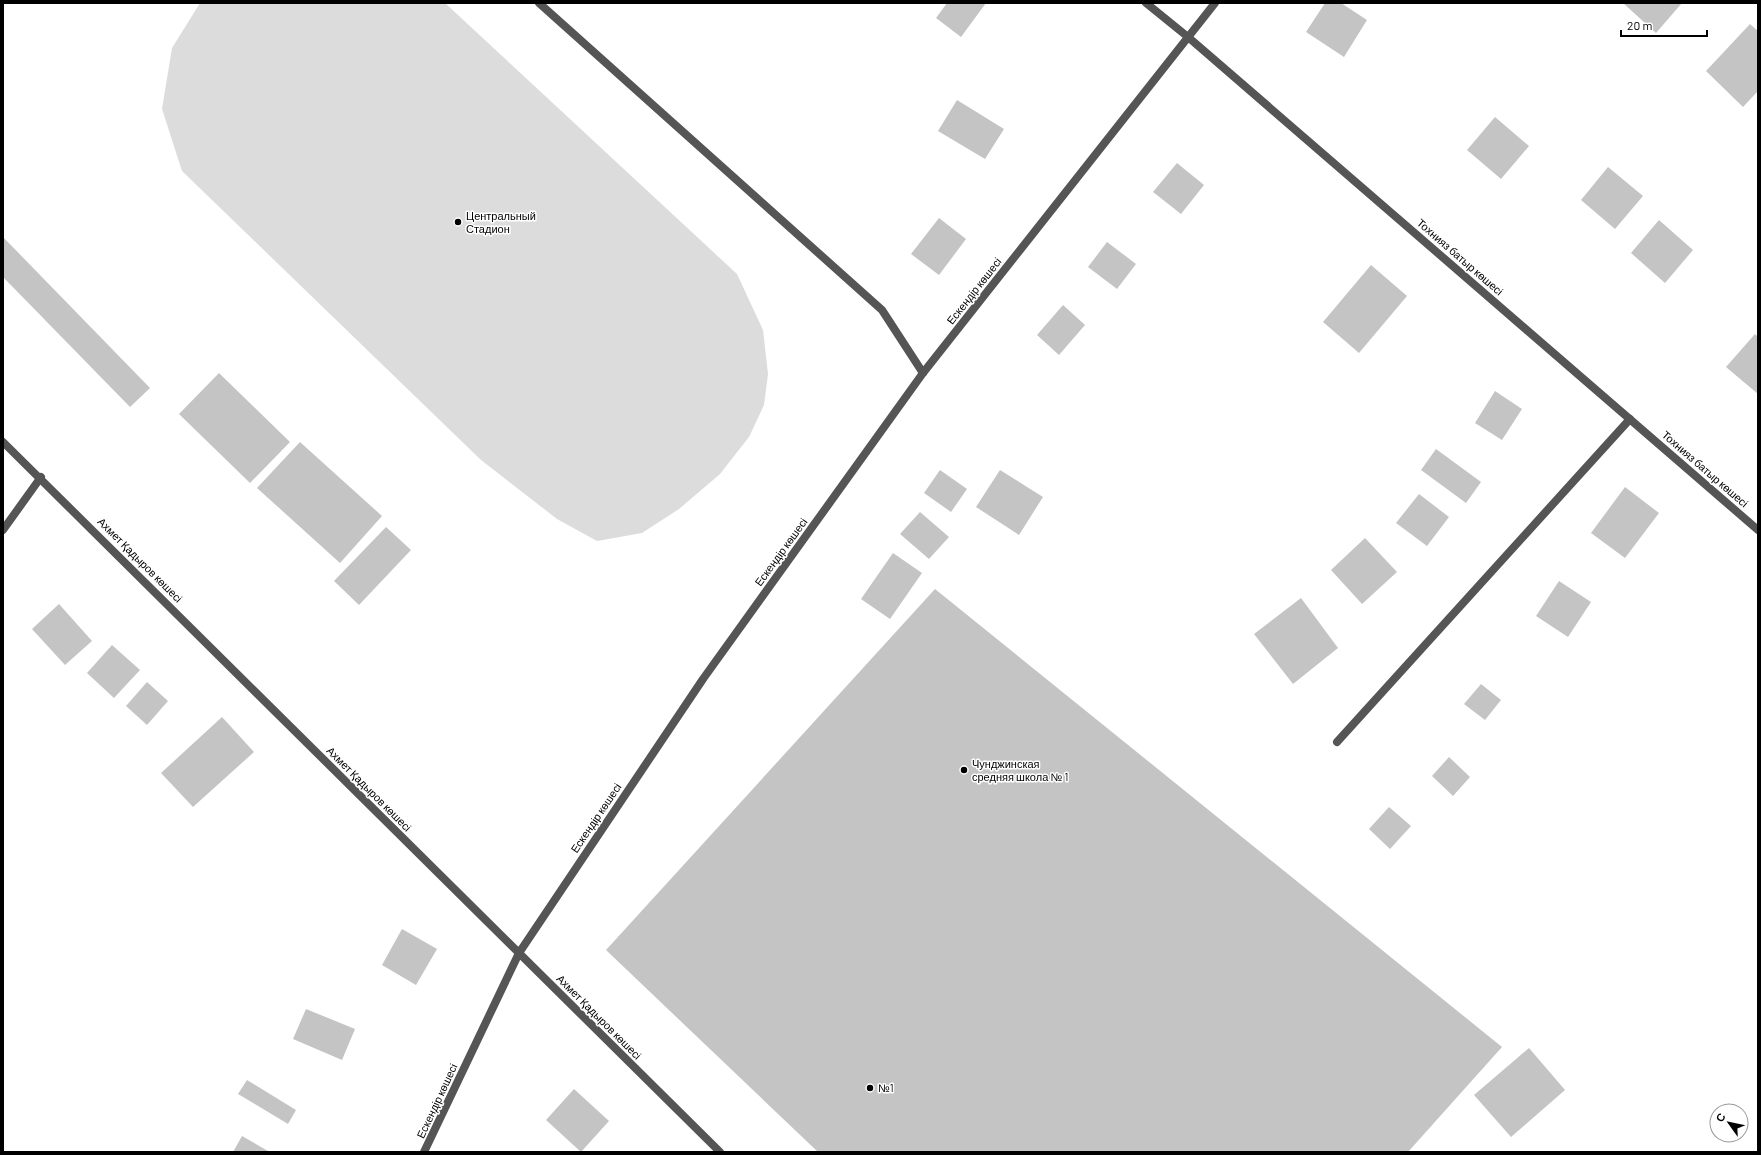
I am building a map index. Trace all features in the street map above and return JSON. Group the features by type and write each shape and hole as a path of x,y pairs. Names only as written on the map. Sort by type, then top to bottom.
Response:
{"street":[{"path":"539,3 882,310 923,373"},
{"name":"Тохнияз батыр көшесі","path":"1146,3 1188,37 1758,530"},
{"name":"Ескендір көшесі","path":"424,1152 519,953 703,679 923,373 1215,3"},
{"path":"1337,742 1630,419"},
{"name":"Ахмет Қадыров көшесі","path":"3,442 41,477 720,1152"},
{"path":"3,530 41,477"}],"shaded area":[{"name":"Центральный Стадион","path":"200,3 445,3 737,274 763,330 768,374 764,405 749,437 720,474 679,509 642,533 597,541 557,519 481,460 182,171 162,109 172,48"}],"building":[{"path":"947,3 986,3 961,37 936,18"},
{"path":"1325,3 1341,3 1367,20 1344,57 1306,32"},
{"path":"1623,3 1682,3 1656,33"},
{"path":"1750,24 1758,31 1758,91 1743,107 1706,71"},
{"path":"957,100 1004,129 985,159 938,131"},
{"path":"1495,117 1529,146 1501,179 1467,150"},
{"path":"1177,163 1204,185 1181,214 1153,192"},
{"path":"1608,167 1643,196 1615,229 1581,200"},
{"path":"939,218 966,239 939,275 911,254"},
{"path":"1659,220 1693,250 1665,283 1631,253"},
{"path":"3,237 150,388 130,407 3,277"},
{"path":"1107,242 1136,264 1117,289 1088,267"},
{"path":"1371,265 1407,296 1359,353 1323,322"},
{"path":"1063,305 1085,325 1059,355 1037,335"},
{"path":"1755,334 1758,337 1758,394 1726,367"},
{"path":"219,373 290,442 250,483 179,414"},
{"path":"1495,391 1522,409 1502,440 1475,423"},
{"path":"300,442 382,516 340,563 257,488"},
{"path":"1436,449 1481,482 1466,503 1421,470"},
{"path":"940,470 967,489 951,512 924,493"},
{"path":"1000,470 1043,497 1019,535 976,507"},
{"path":"1625,487 1659,513 1625,558 1591,533"},
{"path":"1419,494 1449,517 1427,546 1396,523"},
{"path":"920,512 949,537 929,559 900,534"},
{"path":"386,527 411,550 359,605 334,581"},
{"path":"1365,538 1397,572 1362,604 1331,570"},
{"path":"893,553 922,573 890,619 861,599"},
{"path":"1559,581 1591,602 1568,637 1536,616"},
{"name":"Чунджинская средняя школа № 1","path":"935,589 1502,1047 1408,1152 818,1152 606,950"},
{"path":"1301,598 1338,648 1293,684 1254,634"},
{"path":"59,604 92,641 65,665 32,629"},
{"path":"112,645 140,670 114,698 87,673"},
{"path":"147,682 168,701 147,725 126,706"},
{"path":"1481,684 1501,700 1485,720 1464,704"},
{"path":"222,717 254,752 193,807 161,773"},
{"path":"1449,757 1470,777 1453,796 1432,776"},
{"path":"1389,807 1411,826 1390,849 1369,829"},
{"path":"402,929 437,949 416,985 382,965"},
{"path":"306,1009 355,1029 342,1060 293,1039"},
{"path":"1529,1048 1565,1090 1511,1137 1474,1095"},
{"path":"247,1080 296,1110 288,1124 238,1094"},
{"path":"574,1089 609,1121 581,1152 546,1120"},
{"path":"242,1136 268,1151 233,1152"}],"place":[{"name":"Центральный Стадион","path":"458,222"},
{"name":"Чунджинская средняя школа № 1","path":"964,770"},
{"name":"№1","path":"870,1088"}]}
